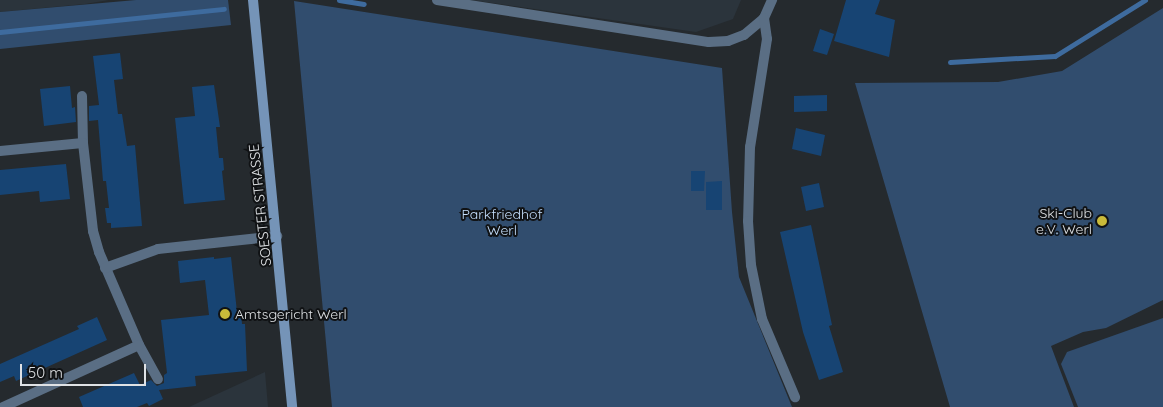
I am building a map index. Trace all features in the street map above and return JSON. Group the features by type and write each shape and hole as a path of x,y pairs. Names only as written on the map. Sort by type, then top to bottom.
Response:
{"main road":[{"name":"SOESTER STRASSE","path":"253,0 292,407"}],"street":[{"path":"437,0 709,42 728,41 744,35 764,18 772,0"},
{"path":"764,18 767,38 750,147 748,221 751,265 762,319 795,397"},
{"path":"82,96 83,143 93,231 105,268 139,344 158,379"},
{"path":"0,150 83,143"},
{"path":"105,268 158,249 277,236"},
{"path":"3,407 139,344"}],"shaded area":[{"path":"0,0 109,0 0,12"},
{"path":"471,0 741,0 733,19 696,32"},
{"path":"265,372 268,407 189,407"}],"green space":[{"path":"136,0 228,0 231,25 0,49 0,12"},
{"name":"Parkfriedhof Werl","path":"294,1 722,68 732,212 739,277 792,407 332,407"},
{"path":"1163,8 1163,300 1106,328 1083,332 1051,346 1074,407 950,407 855,83 998,82 1062,71"},
{"path":"1163,318 1163,407 1078,407 1061,364 1067,352"}],"building":[{"path":"846,0 880,0 875,14 895,20 889,57 834,41"},
{"path":"820,29 834,34 827,55 813,51"},
{"path":"120,53 123,79 114,80 118,114 122,114 127,146 135,145 142,226 111,228 111,223 107,223 105,208 109,208 106,181 103,181 98,120 89,121 89,106 99,105 93,56"},
{"path":"214,85 220,127 216,127 219,158 223,158 224,170 222,171 225,200 184,204 175,118 195,116 192,87"},
{"path":"70,86 72,108 75,107 76,122 44,126 40,89"},
{"path":"827,95 827,111 794,112 794,96"},
{"path":"796,128 825,135 821,156 792,149"},
{"path":"66,164 70,199 40,202 39,191 0,195 0,170"},
{"path":"691,171 705,171 704,191 691,191"},
{"path":"722,181 722,210 706,210 706,182"},
{"path":"819,183 824,207 806,211 801,187"},
{"path":"811,225 832,325 829,326 843,372 819,380 803,332 780,232"},
{"name":"Amtsgericht Werl","path":"214,257 214,259 231,257 237,312 241,312 242,324 245,324 247,371 195,376 196,386 159,390 163,399 149,406 147,403 137,407 83,407 79,397 134,373 140,385 151,380 157,386 164,383 164,375 167,373 161,320 209,315 205,280 180,283 178,261"},
{"path":"97,317 107,340 16,381 14,376 0,382 0,364 79,329 77,326"}],"waterway":[{"path":"339,0 364,4"},
{"path":"950,62 1055,56 1145,0"},
{"path":"0,32 224,9"}],"place":[{"name":"Ski-Club e.V. Werl","path":"1102,221"},
{"name":"Amtsgericht Werl","path":"225,314"}]}
